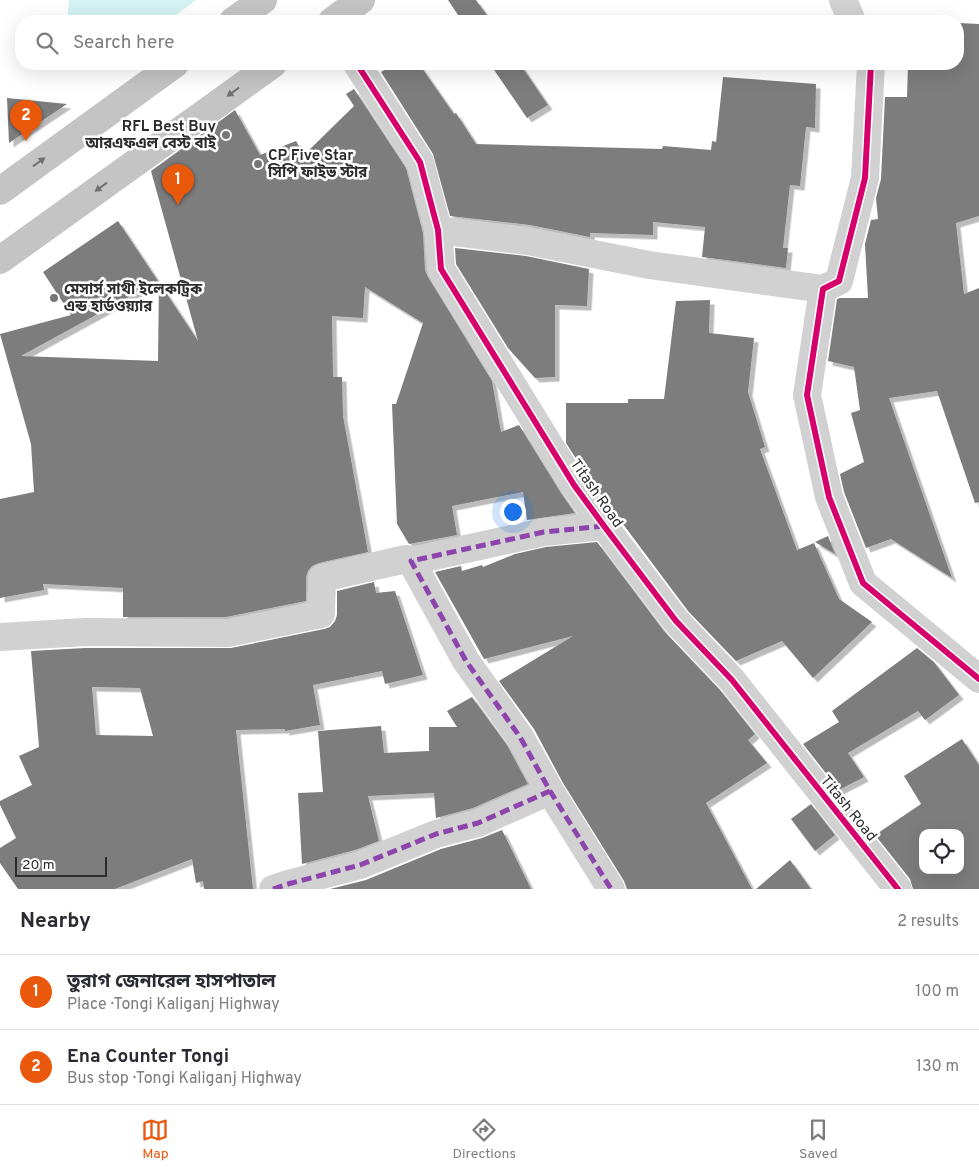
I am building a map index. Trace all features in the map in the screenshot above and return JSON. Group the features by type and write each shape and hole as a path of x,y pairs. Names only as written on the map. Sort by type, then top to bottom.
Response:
{"main road":[{"path":"242,15 263,0"},
{"path":"340,15 361,0"},
{"path":"0,190 167,70"},
{"path":"0,260 265,70"}],"street":[{"path":"843,0 849,15"},
{"name":"Titash Road","path":"361,70 420,162 438,230 441,269 574,485 676,620 732,680 898,889"},
{"path":"438,230 528,241 650,265 824,289 839,281 865,178 871,70"},
{"path":"824,289 807,395 829,497 863,583 979,679"},
{"path":"0,637 85,632 228,633 321,614 322,578 406,559 412,561 544,532 604,526"},
{"path":"412,561 466,661 520,737 550,791 611,889"},
{"path":"273,889 360,866 436,834 478,823 550,791"}],"water":[{"path":"69,0 196,0 176,15 68,15"}],"building":[{"path":"448,0 476,0 487,15 458,15"},
{"path":"964,23 979,24 979,216 956,223 964,294 979,288 979,502 975,503 937,391 889,398 952,578 891,539 866,548 844,492 840,474 864,462 851,413 860,410 854,367 828,361 837,299 868,298 865,244 871,220 878,219 876,198 881,179 885,97 907,97 908,70 964,70"},
{"path":"384,70 423,70 454,114 456,113 476,144 662,149 663,146 711,150 712,141 716,142 723,77 816,84 815,128 806,127 800,186 790,185 783,248 788,248 786,268 702,257 705,227 653,222 653,235 590,233 590,237 530,225 450,216 433,154 381,72"},
{"path":"494,70 524,70 548,105 527,118"},
{"path":"354,89 406,168 423,233 425,270 492,381 501,432 519,425 575,513 527,520 523,492 452,506 457,535 409,544 397,524 392,404 396,404 423,323 365,287 363,318 332,316 333,377 342,377 343,416 368,552 312,566 306,577 306,601 226,617 123,617 123,588 43,584 44,590 0,598 0,499 34,492 31,444 0,334 71,315 43,272 118,221 158,281 21,356 158,361 159,282 198,341 151,171 235,110 260,155 296,141 304,155 354,106 346,94"},
{"path":"7,98 67,104 9,143"},
{"path":"455,248 526,256 589,269 587,306 555,305 555,377 535,378 508,348 456,264"},
{"path":"710,300 709,333 754,338 748,392 765,447 760,449 797,550 814,543 839,599 872,622 813,678 782,641 736,661 688,611 587,476 566,443 566,403 628,403 628,399 664,399 676,301"},
{"path":"828,536 835,554 815,542"},
{"path":"597,542 664,631 720,690 755,734 748,740 767,763 706,803 752,889 627,889 624,881 563,783 534,729 499,681 573,636 484,659 435,572 461,566 462,571 482,565 483,567 515,554 546,547"},
{"path":"374,582 376,593 395,591 423,675 385,684 382,671 313,685 320,725 285,731 285,729 236,730 253,889 204,889 203,881 196,883 192,859 115,889 18,889 0,863 0,848 16,838 0,805 0,801 32,785 19,756 39,747 31,651 85,648 231,648 330,627 337,615 337,591","holes":["92,687 140,688 153,736 96,735"]},
{"path":"917,648 934,662 959,695 925,720 918,711 848,753 864,777 839,790 803,744 839,722 832,711"},
{"path":"472,697 507,745 528,784 473,808 436,818 434,793 368,796 379,841 355,850 302,864 298,793 323,792 318,731 381,726 384,753 429,751 429,727 457,727 447,711"},
{"path":"962,739 979,765 979,889 913,889 910,879 875,835 921,804 904,776"},
{"path":"811,804 835,835 815,851 791,819"},
{"path":"502,830 531,889 330,889 366,880 441,849 482,838"},
{"path":"790,860 811,889 756,889"}],"marked path":[{"path":"604,526 544,532 411,561 466,661 520,737 550,791 611,889"},
{"path":"273,889 360,865 436,834 478,823 550,791"}],"cycle path":[{"path":"361,70 420,162 438,230 441,269 574,485 676,621 732,680 898,889"},
{"path":"871,70 865,178 839,281 823,289 807,395 829,497 863,583 979,679"}],"place":[{"name":"RFL Best Buy আরএফএল বেস্ট বাই","path":"226,135"},
{"name":"Ena Counter Tongi","path":"26,141"},
{"name":"CP Five Star সিপি ফাইভ স্টার","path":"258,164"},
{"name":"তুরাগ জেনারেল হাসপাতাল","path":"178,205"},
{"name":"মেসার্স সাথী ইলেকট্রিক এন্ড হার্ডওয়্যার","path":"54,298"}]}
